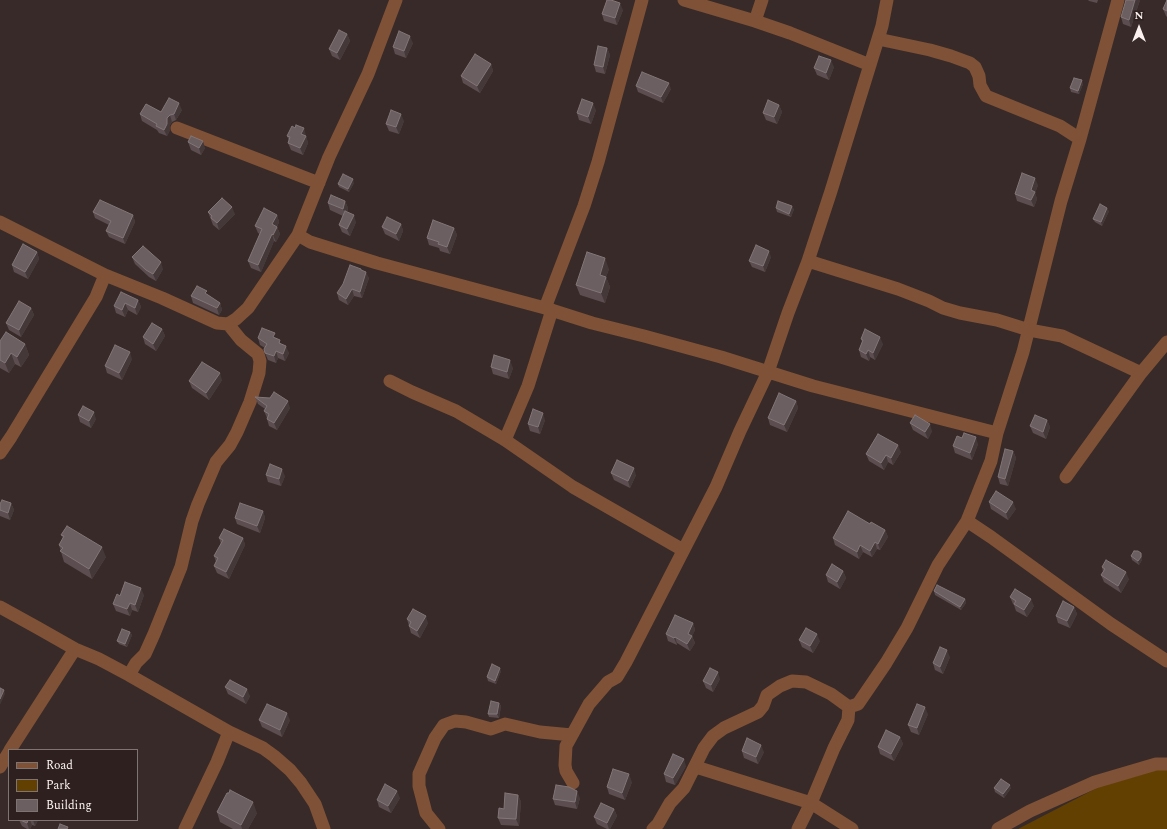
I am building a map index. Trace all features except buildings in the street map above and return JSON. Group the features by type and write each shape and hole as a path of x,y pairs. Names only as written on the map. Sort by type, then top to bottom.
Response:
{"street":[{"path":"0,222 105,275 162,298 217,323 228,324 248,308 298,235 329,157 368,74 396,0"},
{"path":"505,440 524,399 549,309 584,206 604,141 642,0"},
{"path":"684,0 790,33 870,66"},
{"path":"755,21 762,0"},
{"path":"573,783 566,771 566,746 582,716 596,696 608,682 617,677 650,616 716,487 731,450 768,372 808,261 870,66 887,0"},
{"path":"849,707 858,704 886,663 906,628 938,565 967,522 991,461 997,433 1023,352 1059,209 1118,0"},
{"path":"878,39 930,50 951,56 970,64 975,67 979,76 980,86 986,96 1060,126 1080,139"},
{"path":"177,128 319,183"},
{"path":"298,235 310,242 376,263 549,309 592,323 644,336 813,386 997,433"},
{"path":"808,261 898,289 943,308 997,320 1029,330 1062,336 1141,373"},
{"path":"0,453 96,297 105,275"},
{"path":"129,675 136,663 145,654 154,634 181,567 194,514 216,462 230,445 237,432 250,402 259,373 260,361 258,354 241,340 228,324"},
{"path":"1066,477 1141,373 1167,343"},
{"path":"390,381 456,411 505,440 573,487 683,550"},
{"path":"967,522 991,537 1111,624 1167,661"},
{"path":"0,608 75,649 99,659 129,675 229,732 263,748 290,770 301,783 315,804 324,829"},
{"path":"11,749 75,649"},
{"path":"652,829 662,817 670,803 684,788 696,767 704,748 713,736 724,728 758,712 769,693 780,686 792,681 800,680 831,694 849,707"},
{"path":"798,829 848,720 849,707"},
{"path":"439,829 426,813 419,786 418,774 434,738 444,725 455,721 466,722 491,729 505,724 540,732 572,735"},
{"path":"185,829 217,762 229,732"},
{"path":"0,767 8,754"},
{"path":"998,829 1030,811 1095,782 1156,764 1167,764"},
{"path":"696,767 811,803 852,829"}],"green space":[{"path":"1167,762 1167,829 1018,829 1145,763"}]}
